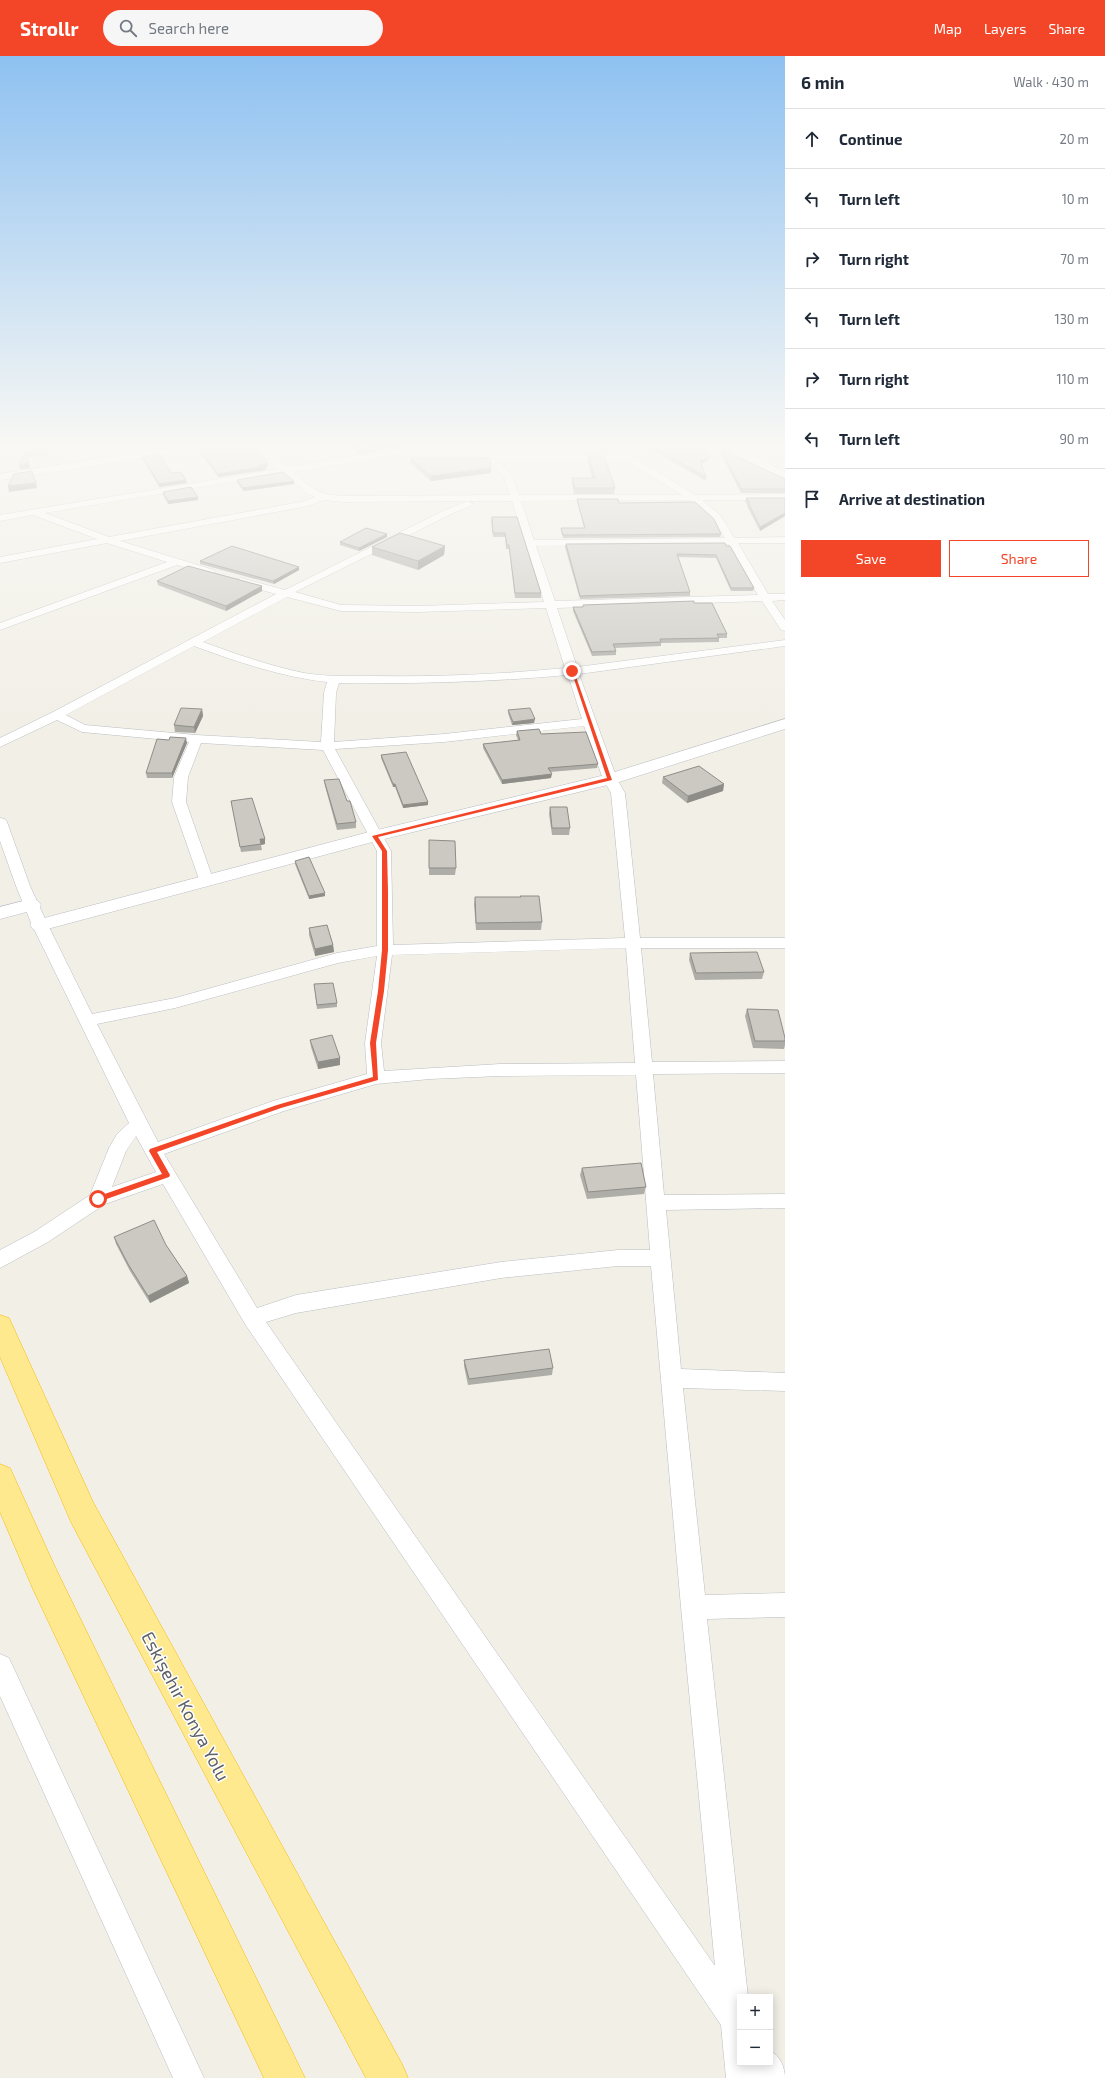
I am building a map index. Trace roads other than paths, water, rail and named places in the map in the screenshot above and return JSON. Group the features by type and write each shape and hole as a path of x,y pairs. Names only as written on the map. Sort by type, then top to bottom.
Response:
{"highway":[{"name":"Eskişehir Konya Yolu","path":"0,1326 82,1512 388,2078"},
{"path":"0,1478 44,1578 285,2078"}],"street":[{"path":"0,560 115,540"},
{"path":"0,743 284,594 391,540"},
{"path":"708,540 529,543 589,722 610,779 618,793 622,818 657,1203 671,1378 693,1607 737,2016"},
{"path":"732,540 765,598 785,628"},
{"path":"112,541 220,575"},
{"path":"0,627 176,562"},
{"path":"234,579 284,594 341,608 418,609 785,598"},
{"path":"193,642 233,657 304,676 334,679 416,680 510,676 572,671 785,643"},
{"path":"334,679 330,693 328,746 384,851 385,950 381,991 373,1043 376,1078"},
{"path":"57,714 82,728 196,739 328,746 444,738 589,722"},
{"path":"40,925 207,882 375,836 610,779 785,724"},
{"path":"196,739 181,777 179,802 207,882"},
{"path":"0,822 40,925 139,1125 252,1318 737,2024"},
{"path":"0,913 31,905"},
{"path":"87,1021 175,1003 337,958 385,950 633,943 785,943"},
{"path":"153,1151 279,1106 376,1078 446,1072 785,1067"},
{"path":"98,1199 119,1144 131,1130 139,1125"},
{"path":"0,1260 41,1237 98,1199 167,1175"},
{"path":"657,1203 785,1201"},
{"path":"252,1318 296,1304 501,1270 618,1258 661,1258"},
{"path":"671,1378 785,1382"},
{"path":"693,1607 785,1605"},
{"path":"0,1667 189,2078"},
{"path":"738,2030 741,2078"},
{"path":"765,2066 773,2078"}]}
